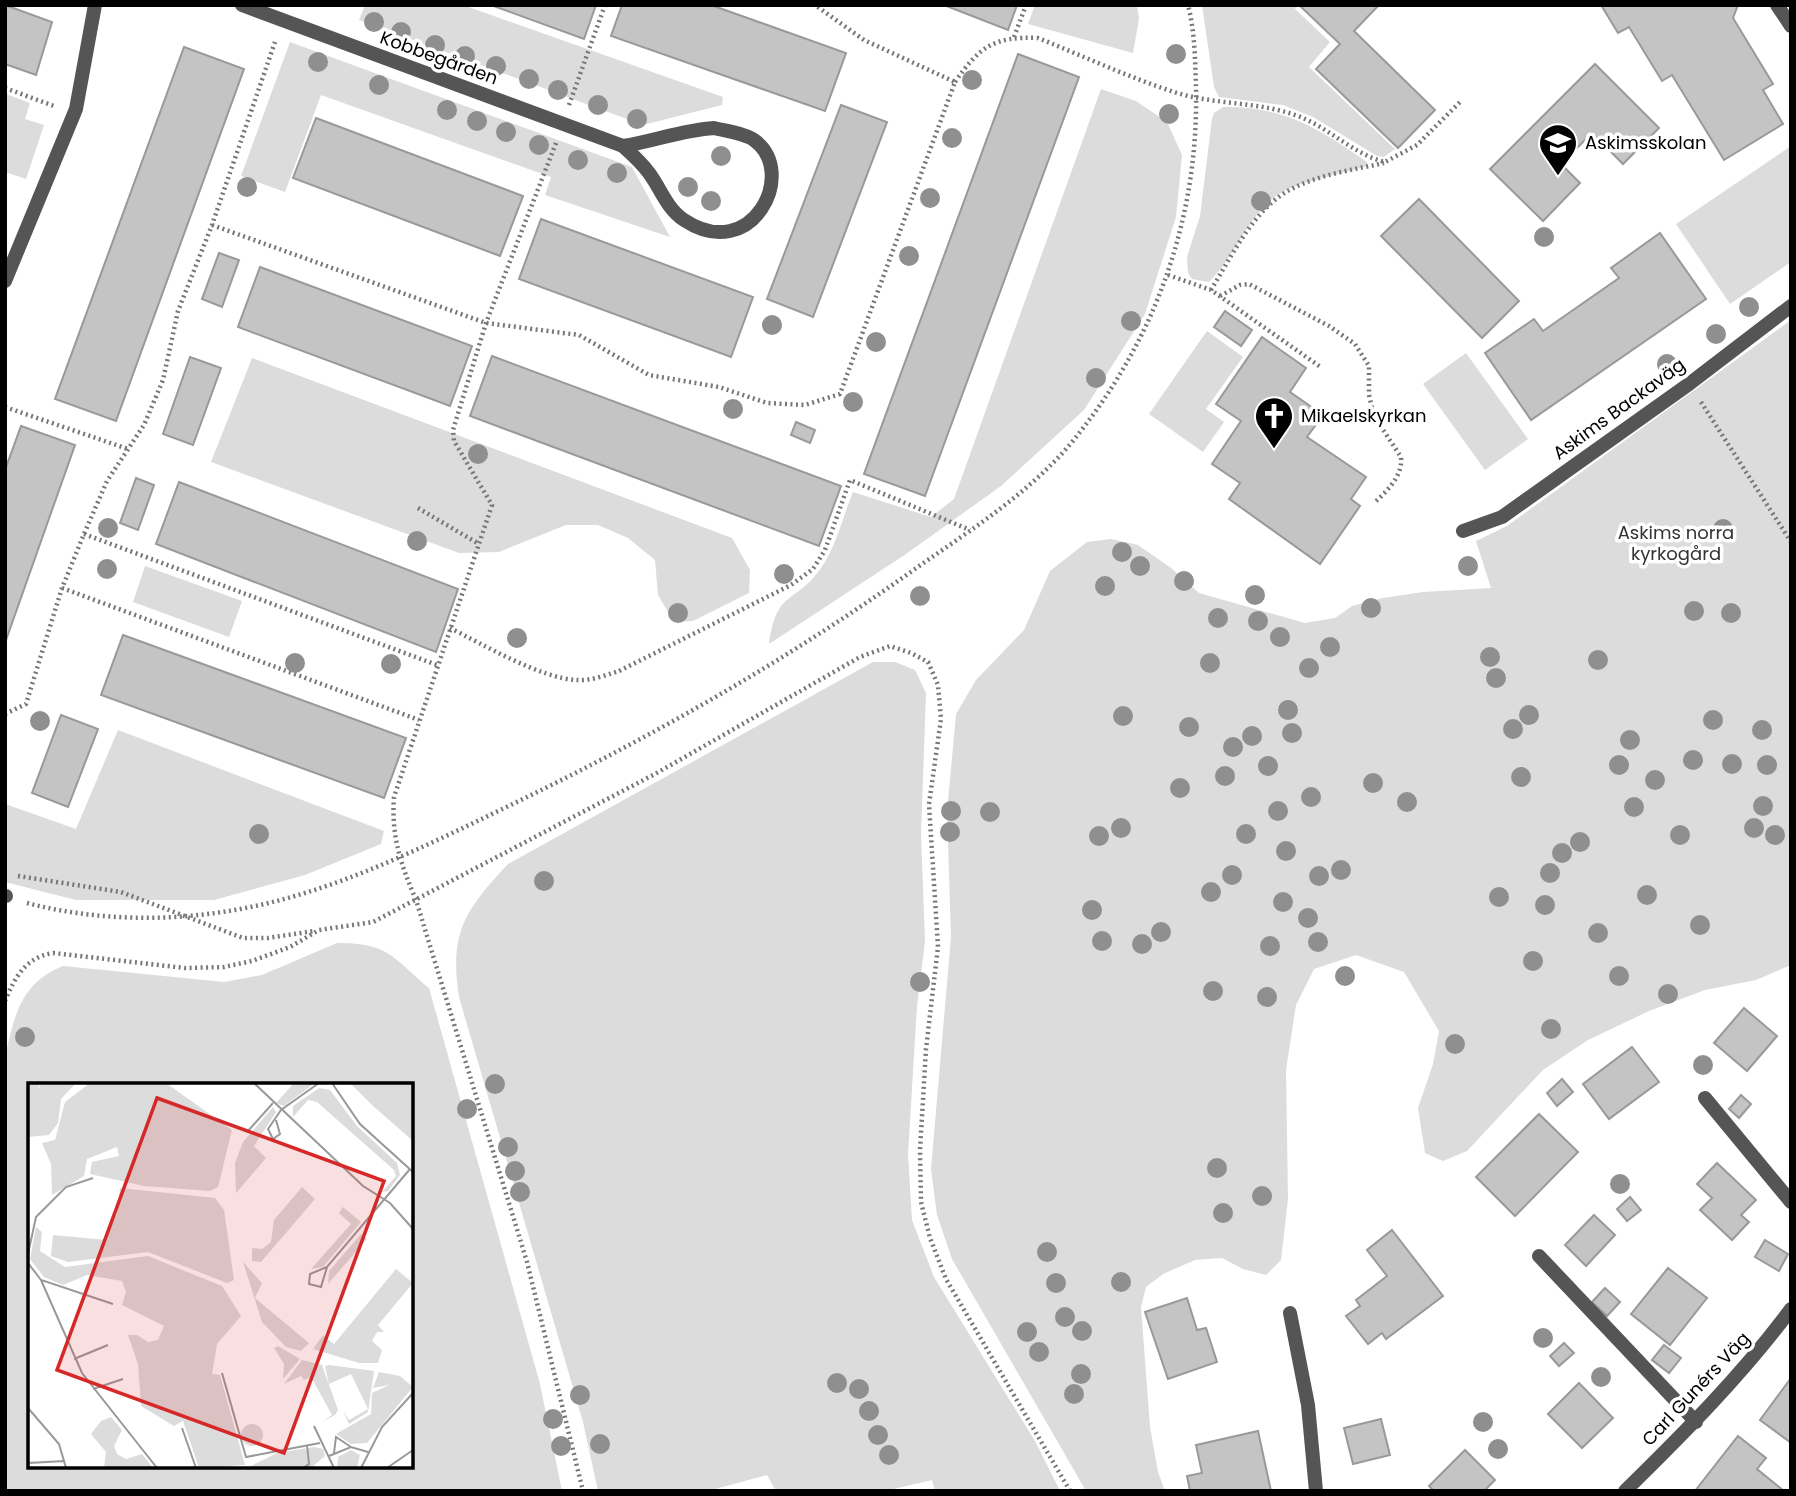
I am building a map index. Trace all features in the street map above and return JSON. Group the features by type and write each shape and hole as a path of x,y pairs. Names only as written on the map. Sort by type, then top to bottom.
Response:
{"street":[{"path":"5,281 74,113 95,5"},
{"name":"Kobbegården","path":"242,5 623,146 638,159 665,201 682,219 700,228 734,232 749,225 762,211 771,165 766,151 752,138 713,128 694,129 654,141 623,146"},
{"path":"1777,5 1791,26"},
{"name":"Askims Backaväg","path":"1463,531 1502,517 1689,384 1791,306"},
{"path":"1705,1098 1791,1202"},
{"path":"1539,1256 1696,1422"},
{"name":"Carl Gunérs Väg","path":"1625,1491 1696,1422 1762,1349 1791,1309"},
{"path":"1290,1313 1308,1405 1317,1491"}],"path":[{"path":"583,1491 527,1262 415,900 398,859 392,822 394,797 492,505 454,441 453,430 486,323 563,124 605,5"},
{"path":"815,5 864,40 955,82"},
{"path":"1014,37 1026,5"},
{"path":"6,896 71,912 186,918 243,909 295,895 398,859 561,781 692,712 830,630 970,530 1035,479 1079,435 1121,373 1151,320 1168,275 1188,201 1196,144 1195,57 1188,5"},
{"path":"5,714 26,704 62,588 84,534 107,481 144,425 163,380 178,311 212,225 282,20"},
{"path":"212,225 486,323 579,335 649,375 719,387 766,403 805,405 840,394 955,82 973,55 1014,37 1038,38 1175,92 1268,106 1290,113 1329,131 1370,158 1385,162"},
{"path":"5,88 74,113"},
{"path":"1211,290 1244,238 1268,207 1283,194 1340,172 1385,162 1418,145 1462,100"},
{"path":"1168,275 1211,290 1322,368"},
{"path":"1220,296 1240,285 1249,284 1329,326 1355,344 1369,366 1369,395 1374,416 1396,447 1402,464 1394,482 1374,503"},
{"path":"1689,384 1791,542"},
{"path":"5,407 128,449"},
{"path":"450,628 547,672 575,680 594,678 619,671 792,585 813,569 825,550 850,480 970,530"},
{"path":"418,508 479,544"},
{"path":"84,534 437,665"},
{"path":"62,588 419,720"},
{"path":"15,874 121,892 243,938 268,938 373,922 655,774 860,657 890,646 928,662 938,685 941,719 929,804 938,947 925,1074 920,1150 921,1202 946,1279 1070,1491"},
{"path":"5,1001 27,963 38,955 53,953 185,968 224,967 252,961 290,947 319,930"}],"green space":[{"path":"365,5 463,5 723,97 722,105 643,125 359,20"},
{"path":"1035,5 1137,5 1139,19 1133,53 1028,24"},
{"path":"1202,5 1298,5 1295,9 1330,42 1309,67 1395,149 1384,157 1377,156 1313,117 1283,105 1219,97 1214,87"},
{"path":"290,42 632,167 670,237 545,195 551,177 321,95 285,192 241,176"},
{"path":"1101,89 1136,101 1167,122 1182,155 1176,217 1145,314 1084,410 1001,486 906,554 769,644 772,626 782,605 811,580 826,560 853,492 931,517 954,499"},
{"path":"6,94 30,103 25,119 44,125 26,179 5,172"},
{"path":"1223,107 1283,115 1317,130 1350,150 1367,162 1367,166 1309,182 1279,194 1258,213 1209,282 1192,279 1188,273 1187,257 1200,216 1212,119 1214,113"},
{"path":"1791,146 1791,262 1730,304 1676,224"},
{"name":"Askims norra kyrkogård","path":"1791,320 1791,965 1756,980 1705,990 1649,1011 1588,1040 1543,1070 1467,1151 1443,1161 1425,1153 1418,1108 1433,1064 1439,1031 1404,972 1356,955 1314,969 1296,1005 1286,1070 1288,1199 1281,1260 1266,1275 1243,1269 1222,1258 1195,1260 1163,1274 1146,1287 1141,1307 1150,1427 1158,1472 1165,1491 1086,1491 952,1259 937,1215 931,1169 951,937 947,812 956,714 976,680 1024,630 1050,571 1087,542 1111,539 1138,545 1171,568 1199,593 1305,623 1335,618 1352,606 1383,598 1423,592 1491,588 1476,541 1507,526"},
{"path":"1207,331 1243,357 1206,409 1224,422 1203,452 1149,414"},
{"path":"1466,353 1528,439 1485,470 1423,384"},
{"path":"252,358 732,538 750,570 749,593 693,621 674,622 658,595 655,560 628,538 598,525 566,525 499,552 459,553 211,462"},
{"path":"145,566 242,601 229,637 133,602"},
{"path":"873,662 895,662 915,670 926,693 921,834 925,942 917,1006 908,1154 912,1220 934,1277 1035,1441 1060,1491 935,1491 932,1480 885,1491 776,1491 767,1475 708,1491 598,1491 583,1422 459,997 456,956 459,939 471,909 508,864"},
{"path":"118,730 384,831 381,844 305,875 214,900 76,900 5,882 5,804 76,829"},
{"path":"337,943 379,949 397,960 429,988 540,1384 562,1491 5,1491 5,1058 16,1014 37,982 63,966 224,982 262,975"}],"building":[{"path":"5,5 52,22 36,75 5,64"},
{"path":"491,5 596,5 584,39"},
{"path":"622,5 711,5 846,53 825,111 611,36"},
{"path":"944,5 1017,5 1008,30"},
{"path":"1379,5 1354,31 1435,110 1398,148 1316,69 1340,44 1300,6"},
{"path":"1601,5 1738,5 1733,18 1773,84 1763,90 1783,124 1724,160 1672,75 1662,81 1629,27 1618,33"},
{"path":"184,47 244,69 116,421 55,399"},
{"path":"1018,54 1079,77 925,496 864,474"},
{"path":"1595,64 1659,128 1623,164 1592,133 1561,164 1580,183 1543,221 1490,169"},
{"path":"841,105 887,122 813,317 767,299"},
{"path":"316,118 523,196 500,256 293,178"},
{"path":"1419,199 1519,301 1482,338 1381,236"},
{"path":"541,219 753,297 731,357 519,279"},
{"path":"1660,233 1706,299 1531,420 1485,353 1534,319 1543,331 1619,278 1611,268"},
{"path":"219,253 239,260 222,307 202,299"},
{"path":"260,267 472,346 450,406 238,327"},
{"path":"1225,311 1252,330 1241,346 1214,327"},
{"name":"Mikaelskyrkan","path":"1262,337 1306,368 1290,392 1323,415 1307,437 1366,477 1351,499 1360,506 1320,564 1229,499 1240,483 1212,464 1241,421 1216,404"},
{"path":"492,356 841,486 819,546 470,416"},
{"path":"190,357 221,368 193,445 163,434"},
{"path":"796,422 815,430 810,443 791,435"},
{"path":"21,426 75,445 5,643 5,470"},
{"path":"136,478 154,485 138,530 120,523"},
{"path":"179,482 458,589 436,652 156,544"},
{"path":"123,635 406,738 384,798 101,695"},
{"path":"61,715 98,729 68,807 32,793"},
{"path":"1744,1008 1777,1036 1747,1071 1714,1043"},
{"path":"1632,1047 1659,1082 1609,1119 1583,1084"},
{"path":"1562,1079 1573,1092 1557,1106 1547,1093"},
{"path":"1741,1095 1751,1104 1739,1118 1729,1109"},
{"path":"1539,1114 1578,1152 1515,1216 1476,1177"},
{"path":"1717,1163 1756,1200 1741,1215 1749,1222 1732,1240 1700,1210 1712,1198 1697,1184"},
{"path":"1630,1197 1641,1210 1627,1221 1617,1209"},
{"path":"1594,1215 1615,1235 1586,1266 1565,1245"},
{"path":"1392,1230 1443,1296 1386,1339 1382,1333 1368,1344 1346,1316 1360,1306 1356,1300 1387,1276 1367,1250"},
{"path":"1765,1240 1788,1254 1779,1271 1755,1257"},
{"path":"1668,1268 1707,1298 1670,1345 1631,1314"},
{"path":"1605,1288 1620,1302 1607,1316 1592,1302"},
{"path":"1187,1298 1197,1330 1206,1328 1217,1362 1168,1379 1145,1312"},
{"path":"1564,1343 1574,1353 1559,1366 1550,1356"},
{"path":"1664,1345 1681,1358 1669,1373 1652,1360"},
{"path":"1791,1378 1791,1443 1760,1420"},
{"path":"1579,1383 1613,1418 1582,1448 1548,1414"},
{"path":"1381,1419 1390,1455 1353,1464 1344,1428"},
{"path":"1258,1431 1271,1491 1190,1491 1187,1476 1202,1473 1196,1445"},
{"path":"1738,1436 1766,1458 1757,1469 1784,1491 1695,1491"},
{"path":"1465,1450 1495,1480 1484,1491 1434,1491 1429,1486"}],"place":[{"name":"Askimsskolan","path":"1558,177"},
{"name":"Mikaelskyrkan","path":"1274,450"}]}
